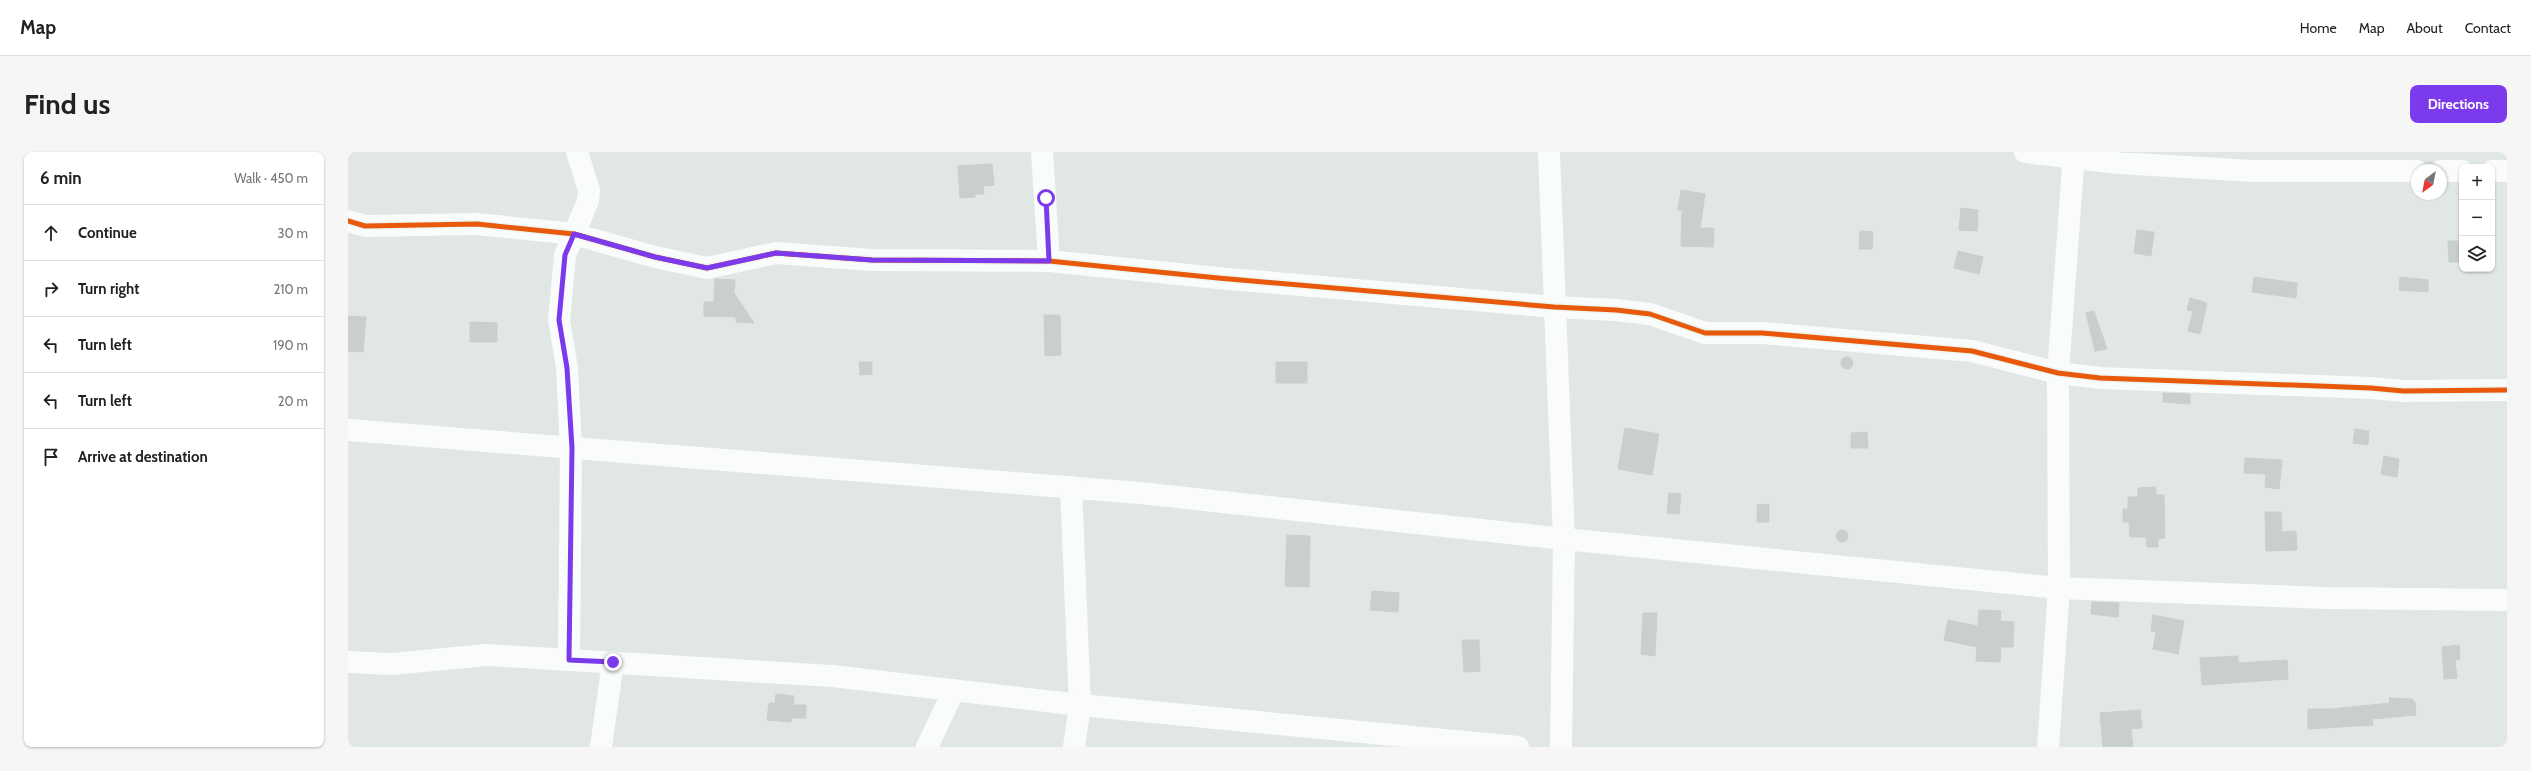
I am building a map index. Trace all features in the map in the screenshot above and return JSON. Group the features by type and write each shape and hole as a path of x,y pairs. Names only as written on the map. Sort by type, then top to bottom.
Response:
{"street":[{"path":"569,660 572,448 567,368 559,320 565,255 588,201 589,190 577,152"},
{"path":"1042,152 1049,261"},
{"path":"1549,152 1564,540 1561,747"},
{"path":"2025,152 2074,155 2119,163 2252,171 2411,171"},
{"path":"2048,747 2059,588 2058,373 2074,155"},
{"path":"2447,171 2459,171"},
{"path":"2495,171 2507,171"},
{"path":"348,222 365,226 477,224 574,234 655,257 707,268 776,253 872,260 1049,261 1554,307 1616,310 1650,314 1705,333 1762,333 1972,350 2058,373 2100,378 2363,387 2404,391 2507,390"},
{"path":"348,430 1071,487 1564,540 2059,588 2326,598 2507,600"},
{"path":"1071,487 1080,705 1074,747"},
{"path":"348,662 391,664 487,656 613,662 832,676 1080,705 1518,747"},
{"path":"601,747 613,662"},
{"path":"927,747 954,690"}],"building":[{"path":"992,164 994,185 983,186 984,194 975,194 975,197 960,198 958,166"},
{"path":"1681,190 1705,194 1700,228 1714,228 1713,247 1681,246 1682,210 1678,210"},
{"path":"1961,208 1978,210 1977,231 1959,230"},
{"path":"2137,230 2154,232 2151,256 2134,253"},
{"path":"1860,231 1873,232 1872,249 1859,249"},
{"path":"2448,241 2459,241 2459,262 2449,262"},
{"path":"1958,251 1983,257 1979,274 1954,268"},
{"path":"2254,277 2297,283 2296,298 2252,292"},
{"path":"2400,277 2428,280 2428,292 2399,290"},
{"path":"715,279 735,280 734,293 754,323 736,322 736,317 704,316 704,302 714,302"},
{"path":"2190,298 2207,303 2200,334 2188,331 2193,311 2187,310"},
{"path":"2094,311 2107,349 2095,351 2086,313"},
{"path":"1044,315 1060,315 1061,355 1045,356"},
{"path":"348,316 366,317 363,352 348,351"},
{"path":"470,322 497,323 497,342 470,342"},
{"path":"1845,357 1849,357 1853,363 1849,369 1845,369 1841,365 1841,361"},
{"path":"859,362 872,362 872,374 860,375"},
{"path":"1276,362 1307,362 1307,383 1276,383"},
{"path":"2163,393 2190,394 2190,404 2163,402"},
{"path":"1625,428 1659,434 1652,475 1618,469"},
{"path":"2355,429 2369,431 2368,445 2353,443"},
{"path":"1867,432 1868,448 1851,448 1851,433"},
{"path":"2384,456 2399,459 2397,477 2381,474"},
{"path":"2245,458 2282,460 2279,489 2265,487 2266,474 2244,473"},
{"path":"2156,487 2156,495 2164,495 2165,538 2158,539 2158,547 2147,547 2146,537 2130,537 2129,522 2123,522 2123,509 2128,509 2128,497 2138,497 2138,488"},
{"path":"1669,493 1681,494 1679,514 1667,513"},
{"path":"1769,504 1769,522 1757,522 1757,505"},
{"path":"2265,512 2281,512 2282,532 2296,531 2297,550 2266,551"},
{"path":"1840,530 1844,530 1848,536 1844,542 1840,542 1836,538 1836,534"},
{"path":"1287,535 1310,536 1309,587 1285,586"},
{"path":"1372,591 1399,593 1398,612 1370,610"},
{"path":"2092,602 2119,603 2118,617 2091,614"},
{"path":"1979,610 2001,611 2000,621 2014,622 2013,647 2001,647 2000,662 1976,661 1977,647 1944,640 1948,620 1978,626"},
{"path":"1643,613 1657,613 1655,656 1641,654"},
{"path":"2153,615 2184,621 2178,654 2153,649 2156,632 2151,631"},
{"path":"1462,640 1479,640 1480,671 1464,672"},
{"path":"2459,645 2460,659 2455,660 2457,678 2444,679 2442,647"},
{"path":"2238,656 2238,663 2287,660 2288,679 2202,685 2200,658"},
{"path":"776,694 794,696 793,705 806,705 806,718 791,718 791,722 767,720 769,703 775,703"},
{"path":"2389,698 2412,699 2415,702 2416,715 2372,719 2373,725 2308,729 2308,709 2331,709 2390,703"},
{"path":"2140,710 2142,728 2131,729 2133,747 2103,747 2100,713"}],"cycle path":[{"path":"348,221 365,226 477,224 574,234 655,257 707,268 776,253 872,260 1049,261 1218,278 1554,307 1616,310 1650,314 1705,333 1762,333 1972,351 2058,373 2100,378 2371,388 2403,391 2507,390"}],"route":[{"path":"613,662 569,660 572,448 567,368 560,336 559,320 565,255 574,234 655,257 707,268 776,253 872,260 1049,261 1046,198"}]}
